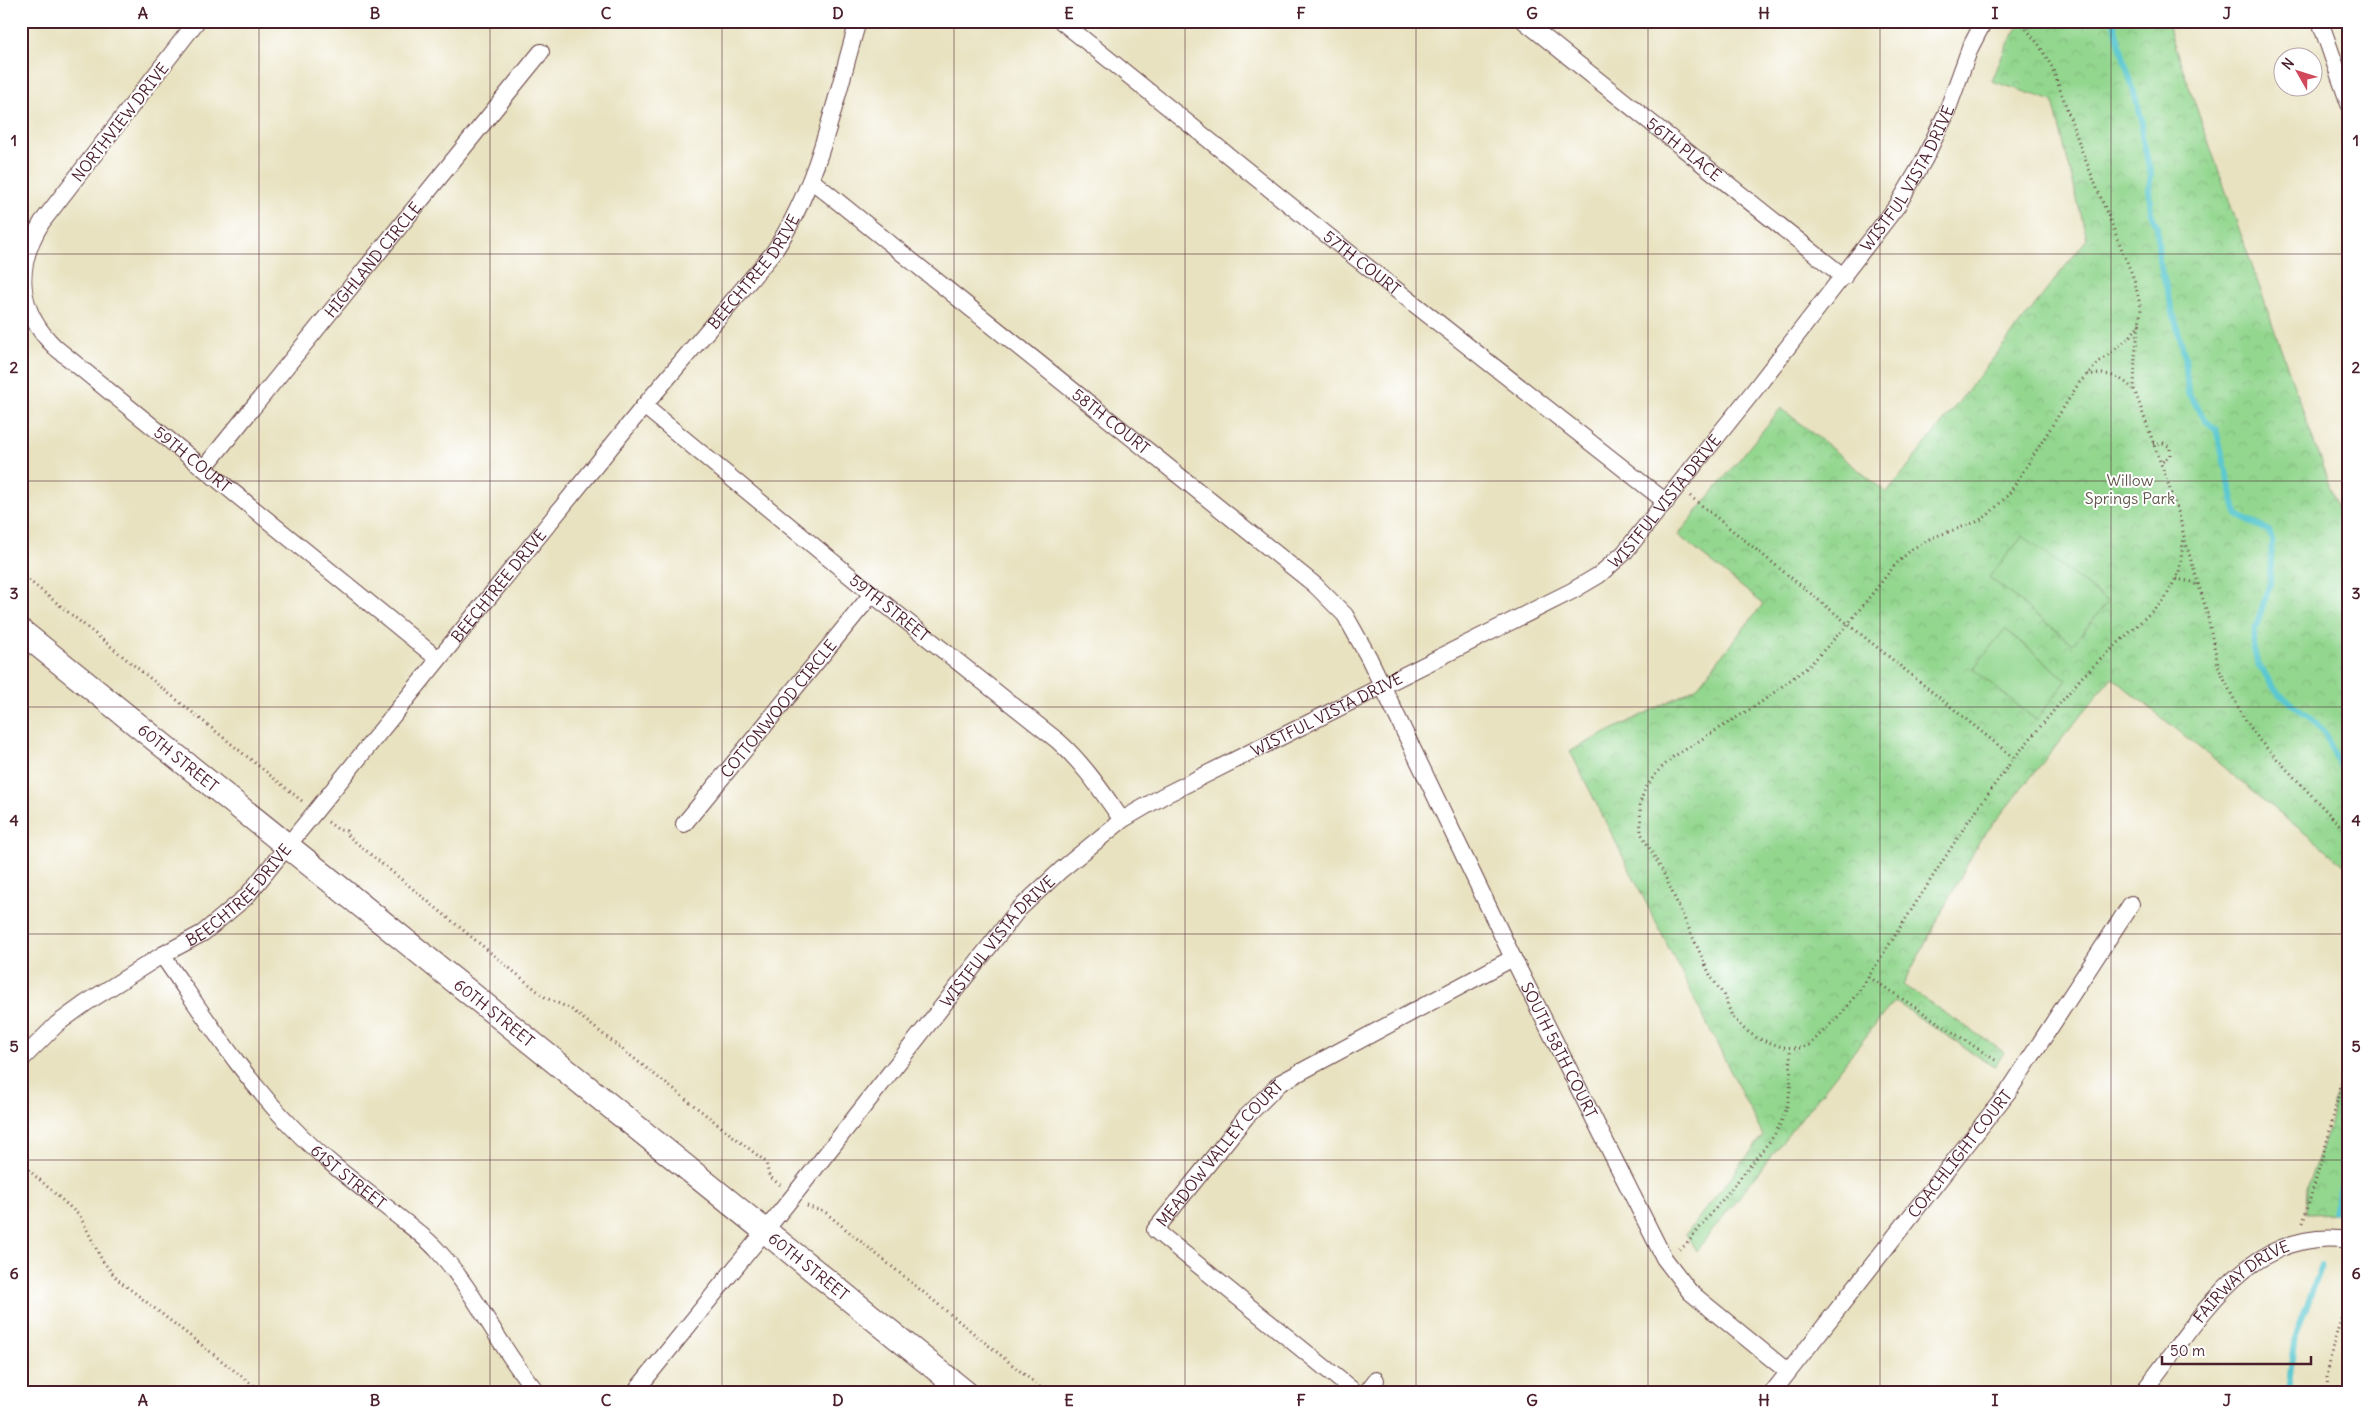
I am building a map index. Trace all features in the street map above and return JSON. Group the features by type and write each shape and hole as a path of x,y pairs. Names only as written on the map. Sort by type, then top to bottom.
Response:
{"street":[{"name":"NORTHVIEW DRIVE","path":"42,222 197,21"},
{"name":"BEECHTREE DRIVE","path":"21,1060 57,1024 86,1003 162,955 203,933 246,897 644,406 772,253 791,226 811,180 858,21"},
{"name":"57TH COURT","path":"1061,21 1346,251 1666,502"},
{"name":"56TH PLACE","path":"1524,21 1844,277"},
{"path":"2320,21 2349,104"},
{"name":"WISTFUL VISTA DRIVE","path":"634,1393 1018,910 1060,870 1122,820 1211,771 1572,592 1599,575 1624,554 1844,277 1897,206 1924,160 1946,114 1978,24"},
{"name":"HIGHLAND CIRCLE","path":"204,468 541,52"},
{"name":"58TH COURT","path":"811,180 1326,594 1345,616 1355,632 1383,687"},
{"name":"59TH COURT","path":"42,222 31,238 24,259 22,280 26,304 34,322 46,338 438,659"},
{"name":"59TH STREET","path":"644,406 872,594 1069,751 1093,778 1122,820"},
{"name":"COTTONWOOD CIRCLE","path":"684,824 872,594"},
{"name":"60TH STREET","path":"21,631 966,1393"},
{"name":"SOUTH 58TH COURT","path":"1383,687 1513,958 1664,1258 1690,1292 1788,1372"},
{"name":"COACHLIGHT COURT","path":"1772,1393 2008,1092 2131,904"},
{"name":"61ST STREET","path":"162,955 228,1051 259,1092 294,1130 332,1164 430,1243 461,1277 507,1351 538,1393"},
{"name":"MEADOW VALLEY COURT","path":"1356,1393 1155,1230 1246,1116 1280,1083 1513,958"},
{"name":"FAIRWAY DRIVE","path":"2142,1393 2200,1318 2230,1283 2260,1257 2295,1243 2316,1238 2349,1240"},
{"path":"1366,1393 1376,1380"}],"path":[{"path":"2020,21 2040,45 2052,67 2083,154 2134,279 2142,309 2135,356 2134,389 2179,514 2206,609 2219,669 2242,716 2260,741 2349,835"},
{"path":"2140,323 2130,337 2086,375 2009,494 2000,504 1987,516 1976,522 1930,538 1912,549 1895,565 1848,624 1809,666 1788,684 1673,757 1657,772 1645,789 1640,804 1641,834 1663,872 1711,977 1723,994 1732,1016 1743,1028 1757,1038 1773,1045 1790,1048 1809,1045 1841,1014 1869,977 1969,820 2014,758 2082,677 2160,604 2176,579 2182,561 2184,537"},
{"path":"2086,375 2109,373 2126,381 2134,389"},
{"path":"2153,444 2163,443 2170,447 2170,455 2161,463"},
{"path":"1678,487 2014,758"},
{"path":"21,574 290,791"},
{"path":"2176,579 2193,582 2199,588"},
{"path":"339,830 346,831 347,835 546,998 571,1009 766,1162 768,1176"},
{"path":"1869,977 1998,1062"},
{"path":"1664,1258 1686,1245 1773,1137 1788,1108 1790,1048"},
{"path":"2312,1223 2303,1225 2329,1134 2349,1052"},
{"path":"21,1163 80,1216 102,1260 116,1279 263,1393"},
{"path":"811,1209 826,1213 1047,1393"},
{"path":"2328,1393 2327,1377 2333,1345 2349,1294"}],"green space":[{"name":"Willow Springs Park","path":"2022,21 2166,21 2349,542 2349,869 2112,677 1980,840 1903,985 2004,1052 1995,1067 1894,1001 1696,1251 1686,1234 1763,1136 1570,751 1696,688 1763,604 1678,535 1781,408 1887,493 2087,239 2053,101 1992,81 2005,49"},
{"path":"2023,536 2108,602 2073,644 1989,577"},
{"path":"2005,629 2067,680 2036,720 1973,669"},
{"path":"2349,1037 2349,1213 2306,1214 2307,1188 2331,1120"}],"waterway":[{"path":"2113,21 2142,120 2142,136 2151,175 2149,189 2151,213 2157,227 2159,260 2185,357 2188,393 2207,422 2216,429 2237,515 2269,531 2272,540 2270,583 2255,630 2253,646 2258,664 2279,694 2311,718 2324,732 2342,770 2349,780"},
{"path":"2334,1211 2343,1182 2344,1167 2349,1147"},
{"path":"2288,1393 2294,1341 2322,1265"}]}
